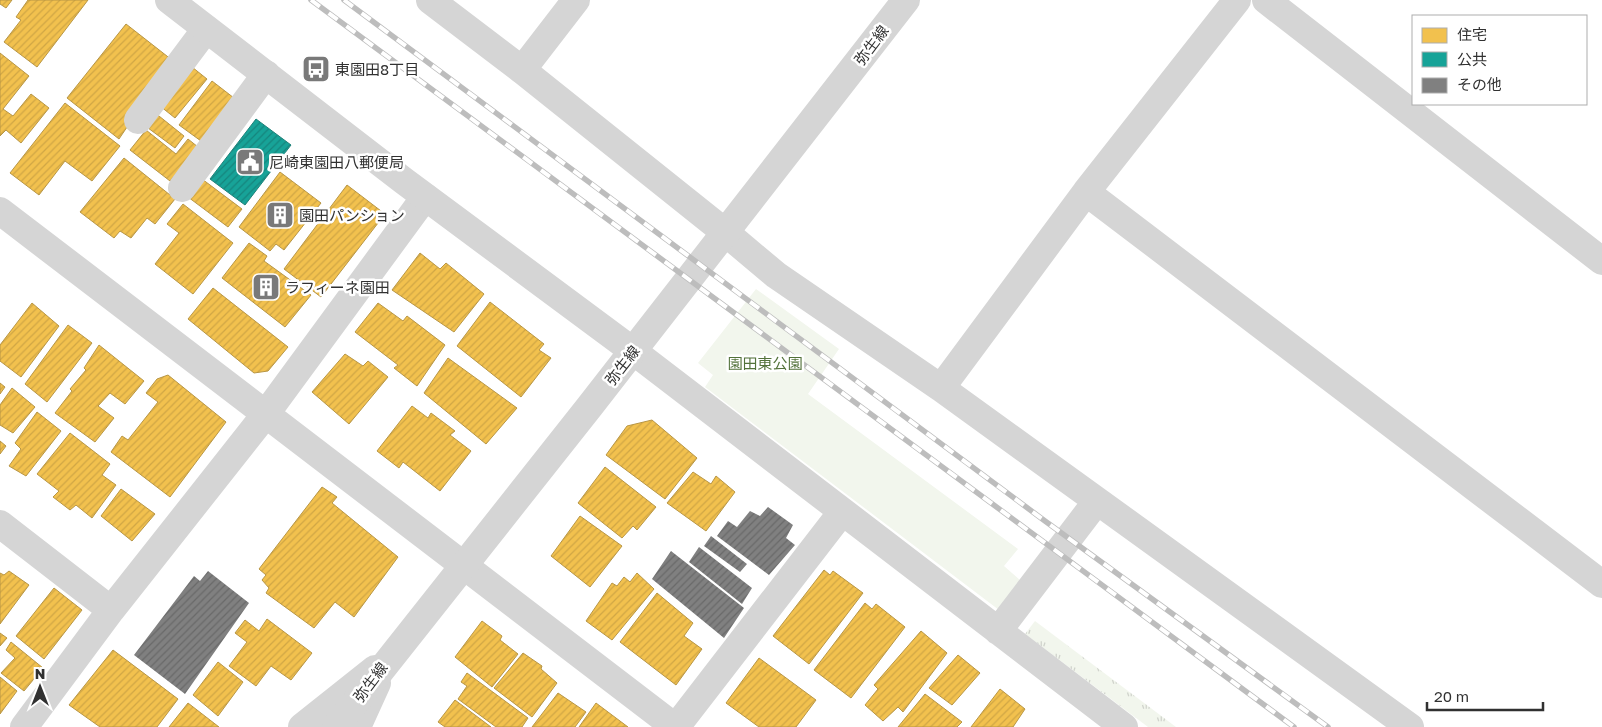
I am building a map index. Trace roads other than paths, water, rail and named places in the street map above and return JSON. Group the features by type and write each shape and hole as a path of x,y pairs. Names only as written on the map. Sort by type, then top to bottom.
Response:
{"street":[{"path":"169,0 425,197 633,351 1124,727"},
{"path":"430,0 522,70 776,275 941,388 1410,727"},
{"path":"522,70 576,0"},
{"name":"弥生線","path":"336,727 388,658 726,233 906,0"},
{"path":"941,388 1086,192 1237,0"},
{"path":"1266,0 1602,261"},
{"path":"138,120 206,29"},
{"path":"182,188 266,74"},
{"path":"1086,192 1602,584"},
{"path":"24,727 111,610 264,415 425,197"},
{"path":"0,211 264,415 675,727 842,512"},
{"path":"998,631 1097,501"},
{"path":"0,524 111,610"},
{"path":"302,727 388,658"},
{"path":"357,727 388,658"}],"railway":[{"path":"311,0 1294,727"},
{"path":"344,0 1045,521 1328,727"}],"place":[{"name":"東園田8丁目","path":"316,69"},
{"name":"尼崎東園田八郵便局","path":"250,162"},
{"name":"園田パンション","path":"280,215"},
{"name":"ラフィーネ園田","path":"266,287"}],"park label":[{"name":"園田東公園","path":"765,363"}]}
